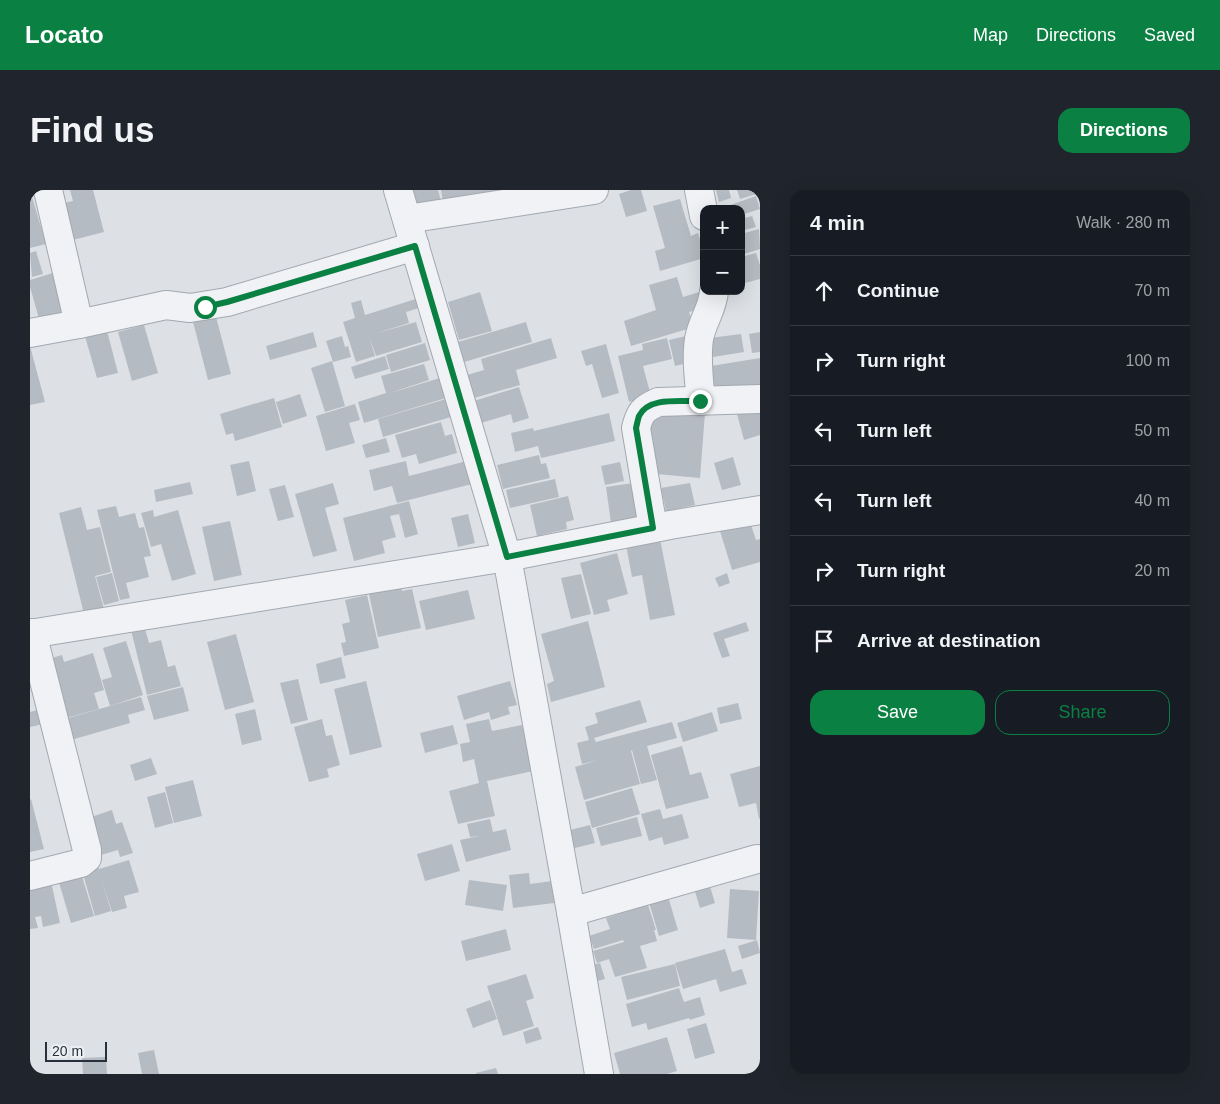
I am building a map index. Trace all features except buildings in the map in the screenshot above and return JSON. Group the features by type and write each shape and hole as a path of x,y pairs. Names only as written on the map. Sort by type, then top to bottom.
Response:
{"street":[{"path":"48,190 79,324"},
{"path":"398,190 507,557 599,1074"},
{"path":"407,219 594,190"},
{"path":"699,190 702,205"},
{"path":"30,333 166,305 190,308 227,302 415,246"},
{"path":"700,401 699,338 714,300 714,295"},
{"path":"653,528 636,428 639,416 645,408 658,402 760,399"},
{"path":"30,876 81,863 86,858 87,850 31,633 507,557 653,528 760,510"},
{"path":"571,912 757,859"}],"route":[{"path":"205,307 415,246 507,557 653,528 636,428 639,416 645,408 658,402 700,401"}]}
